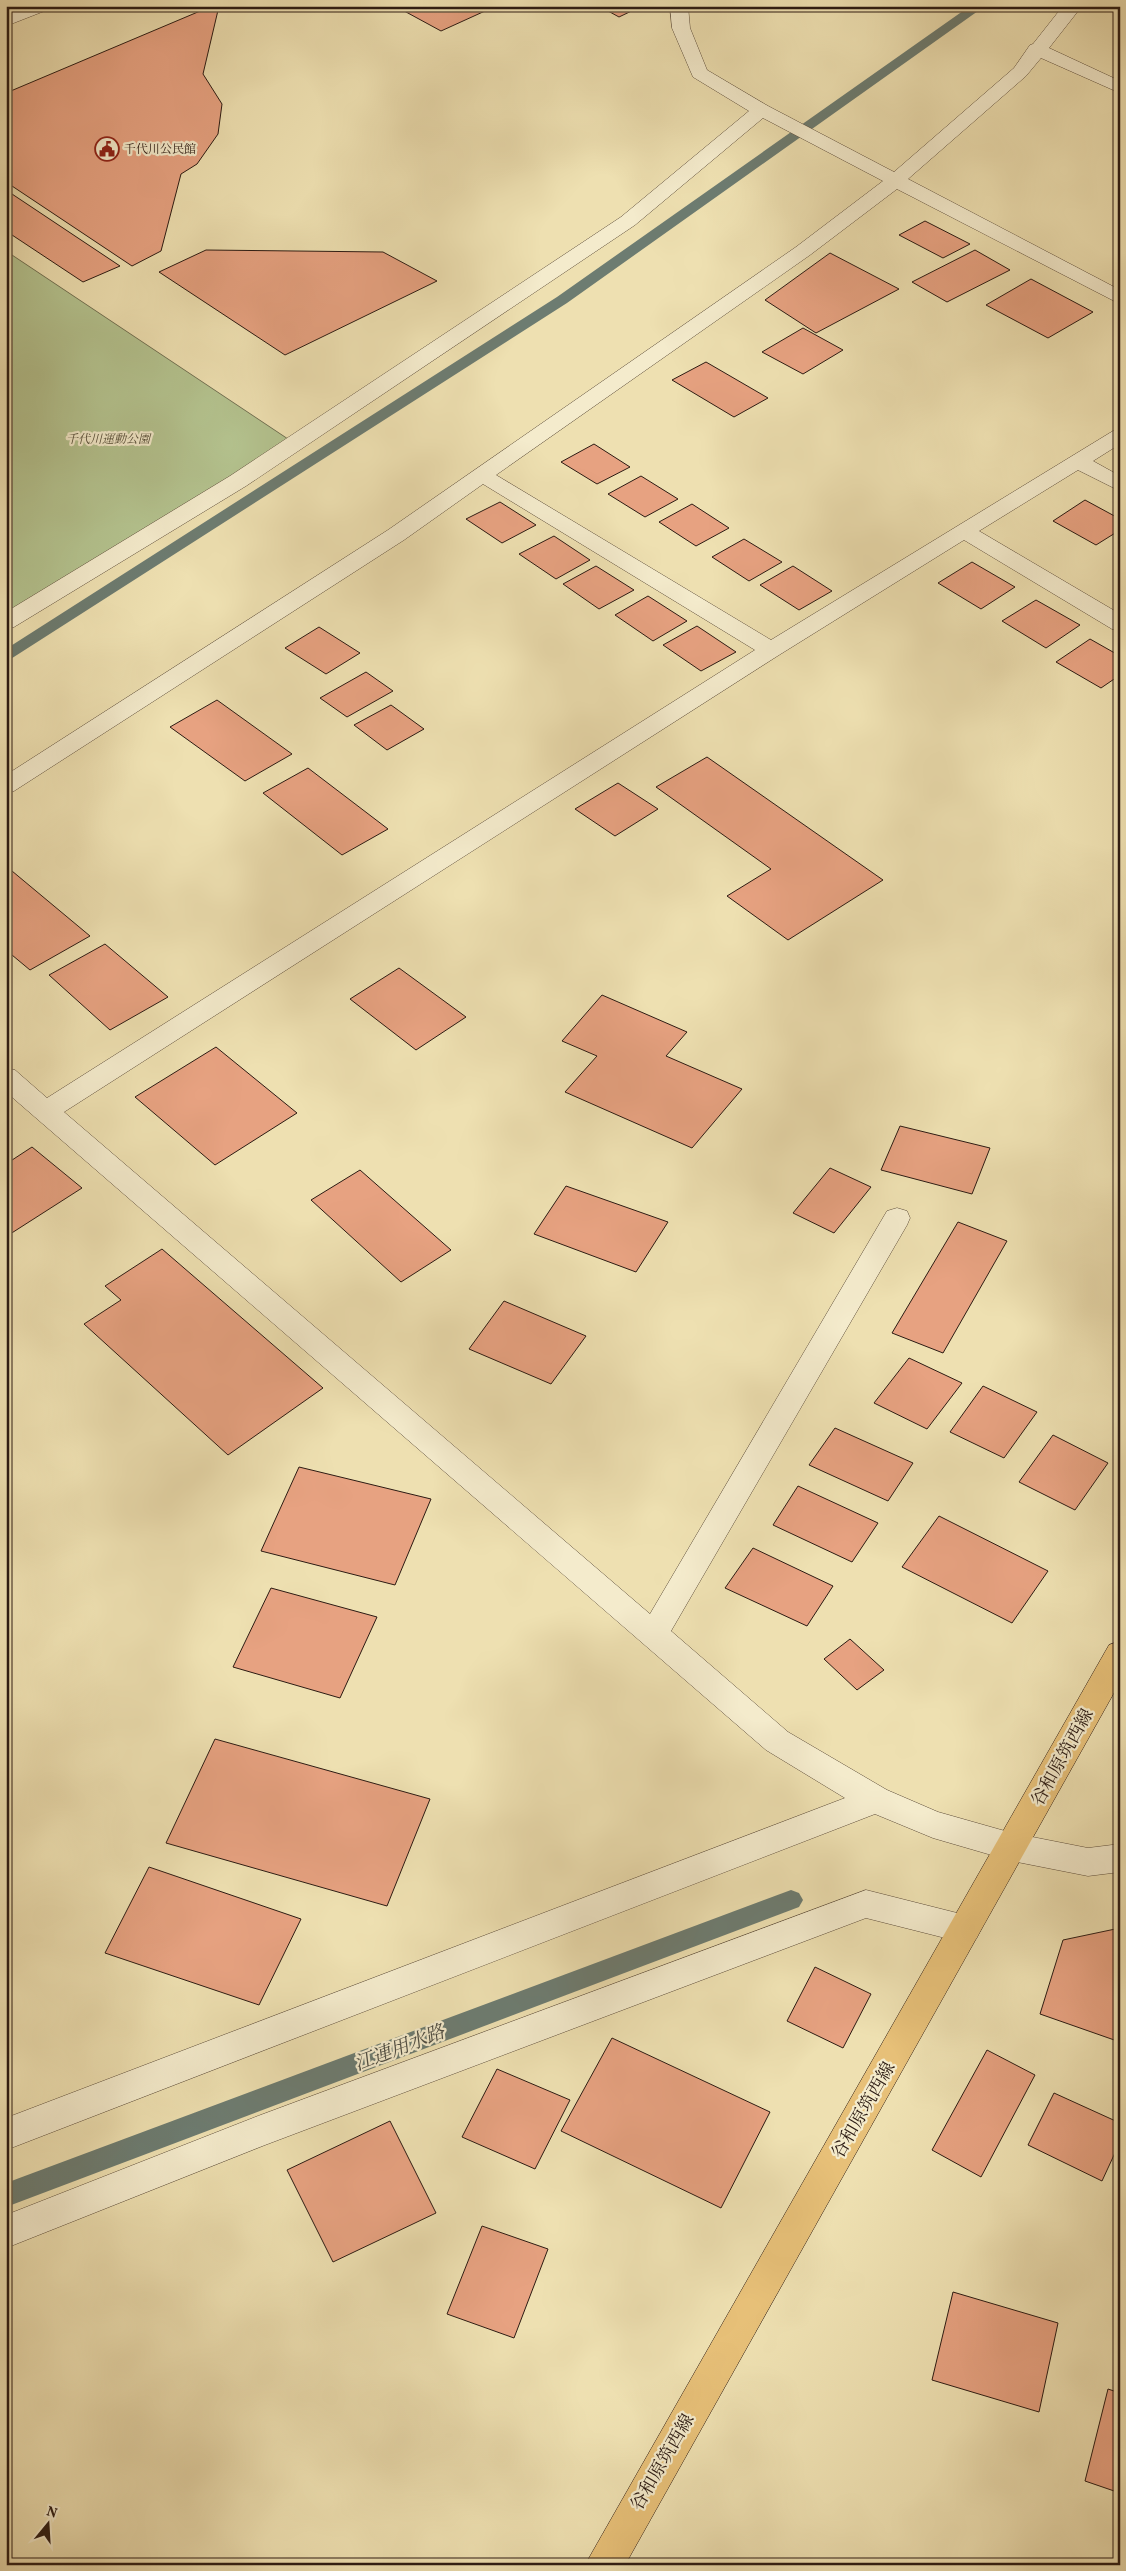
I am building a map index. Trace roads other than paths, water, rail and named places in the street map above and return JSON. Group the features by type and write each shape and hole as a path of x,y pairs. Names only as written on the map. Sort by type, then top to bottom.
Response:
{"main road":[{"name":"谷和原筑西線","path":"604,2565 966,1929 1120,1654"}],"street":[{"path":"6,21 41,6"},
{"path":"679,6 681,28 699,73 761,110 1120,298"},
{"path":"6,786 396,535 803,251 895,181 1020,72 1073,6"},
{"path":"1036,50 1120,88"},
{"path":"6,622 238,481 628,221 761,110"},
{"path":"47,1110 772,650 1120,435"},
{"path":"1078,461 1120,484"},
{"path":"482,475 772,650"},
{"path":"964,531 1120,624"},
{"path":"6,1076 777,1741 876,1800 933,1824 1012,1847 1088,1862 1120,1858"},
{"path":"653,1635 897,1218"},
{"path":"6,2134 876,1800"},
{"path":"6,2232 267,2128 866,1904 966,1929"}],"waterway":[{"path":"6,657 562,300 979,6"},
{"name":"江連用水路","path":"6,2195 791,1900"}],"place":[{"name":"千代川公民館","path":"107,149"}],"park label":[{"name":"千代川運動公園","path":"108,439"}]}
